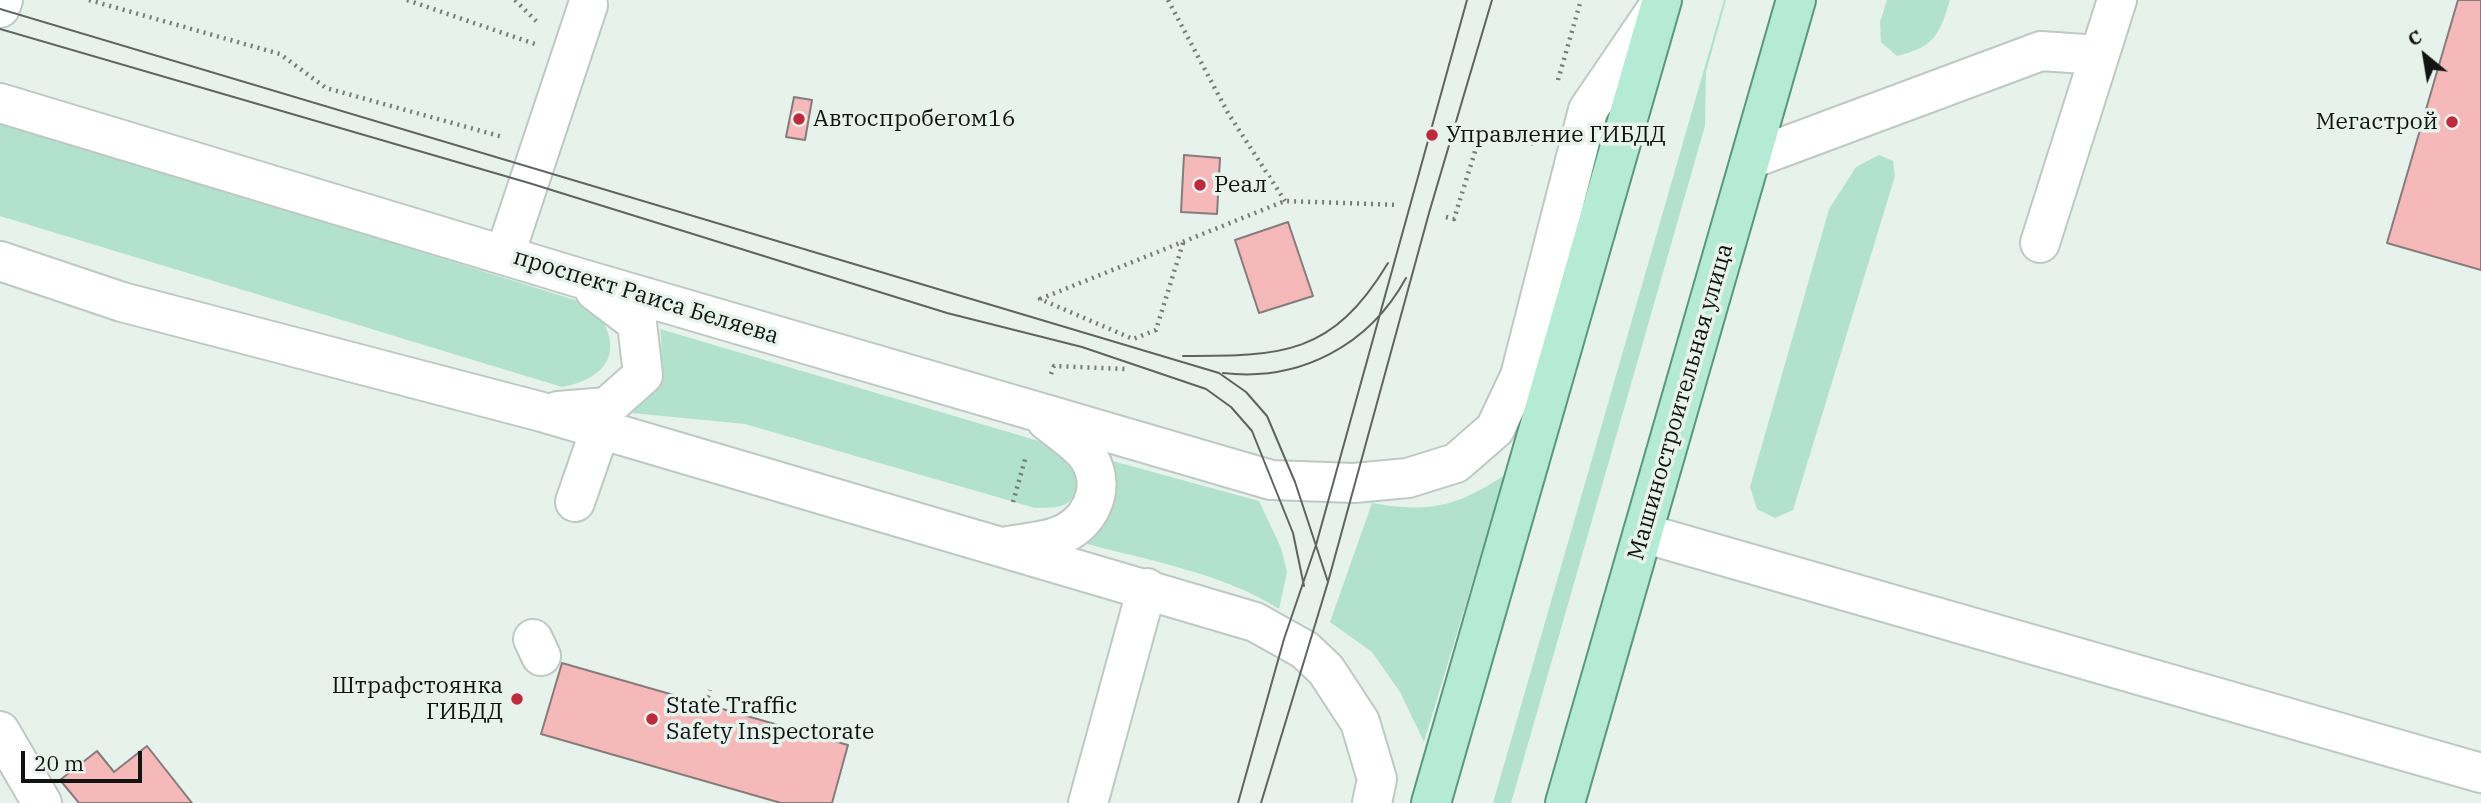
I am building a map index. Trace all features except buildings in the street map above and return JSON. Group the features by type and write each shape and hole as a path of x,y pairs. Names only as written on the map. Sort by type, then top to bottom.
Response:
{"main road":[{"name":"Машиностроительная улица","path":"1565,803 1796,0"},
{"path":"1431,803 1662,1"}],"street":[{"path":"0,8 3,0"},
{"path":"2040,243 2117,0"},
{"name":"проспект Раиса Беляева","path":"0,103 576,277 1043,399 1271,480 1354,483 1408,478 1433,472 1456,463 1495,429 1520,376 1588,110 1662,1"},
{"path":"505,254 589,5"},
{"path":"1751,159 2041,51 2099,55"},
{"path":"0,261 122,302 542,412 999,548 1044,574 1147,588 1255,622 1304,650 1326,670 1360,722 1377,779 1372,803"},
{"path":"542,412 607,407 643,375 637,323 576,277"},
{"path":"999,548 1058,536 1078,523 1093,505 1099,484 1090,458 1043,399"},
{"path":"575,502 600,430"},
{"path":"1643,533 2481,773"},
{"path":"1088,803 1147,588"},
{"path":"0,731 42,803"}],"path":[{"path":"89,0 280,54 326,88 541,148"},
{"path":"407,0 572,57"},
{"path":"1168,0 1228,113 1285,201"},
{"path":"1554,92 1581,0"},
{"path":"1446,217 1454,219 1482,129 1539,145 1543,132"},
{"path":"1183,243 1156,330 1133,339 1040,299 1285,201 1399,205"},
{"path":"1043,399 1054,366 1125,369"},
{"path":"1013,502 1027,452"},
{"path":"706,704 710,690"}],"green space":[{"path":"1724,0 1706,72 1705,126 1511,803 1493,803"},
{"path":"1887,0 1950,0 1933,38 1919,49 1897,56 1881,42 1880,22"},
{"path":"0,120 591,305 608,333 608,358 593,376 562,387 0,216"},
{"path":"1879,155 1893,161 1895,176 1793,510 1775,518 1757,509 1750,487 1829,209 1856,167"},
{"path":"660,329 1059,447 1081,476 1075,494 1062,506 1035,508 745,424 632,413 647,394 657,374 661,353"},
{"path":"1109,460 1259,501 1281,548 1287,572 1279,609 1233,585 1208,576 1080,542 1110,506 1114,487"},
{"path":"1505,475 1424,742 1400,692 1372,652 1330,622 1372,503 1411,507 1442,505 1457,501"}],"tram line":[{"path":"1238,803 1284,639 1316,545 1467,0"},
{"path":"1261,803 1328,582 1429,213 1492,0"},
{"path":"0,9 1219,373 1246,392 1267,416 1295,482 1328,582"},
{"path":"0,29 529,183 947,313 1082,347 1206,389 1231,407 1252,431 1293,533 1304,586"},
{"path":"1183,356 1249,355 1302,344 1325,333 1346,317 1367,294 1388,263"},
{"path":"1223,373 1278,372 1305,365 1329,354 1372,323 1391,302 1406,278"}],"place":[{"name":"Автоспробегом16","path":"799,119"},
{"name":"Мегастрой","path":"2452,122"},
{"name":"Управление ГИБДД","path":"1432,135"},
{"name":"Реал","path":"1200,185"},
{"name":"Штрафстоянка ГИБДД","path":"517,699"},
{"name":"State Traffic Safety Inspectorate","path":"652,719"}]}
